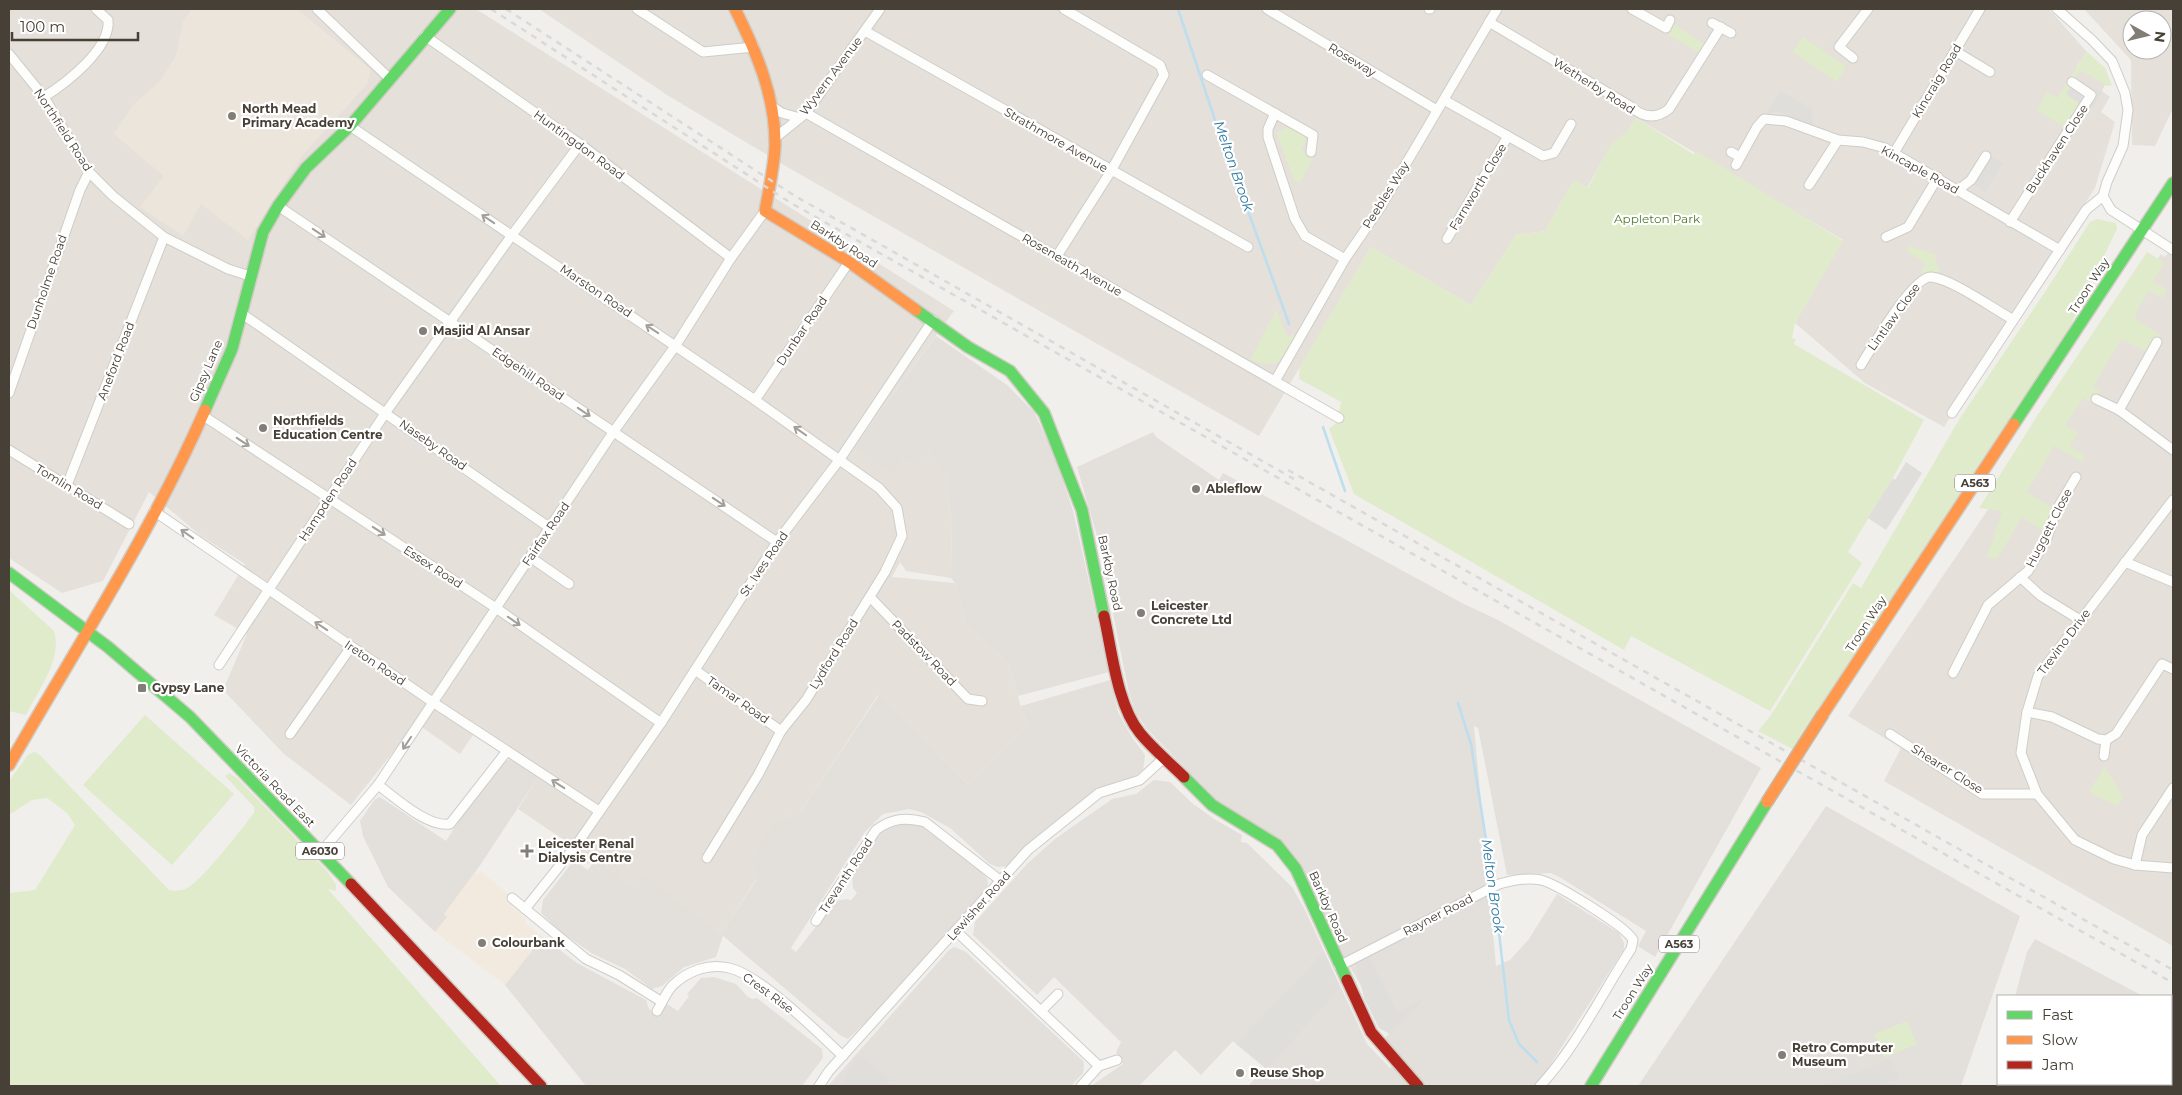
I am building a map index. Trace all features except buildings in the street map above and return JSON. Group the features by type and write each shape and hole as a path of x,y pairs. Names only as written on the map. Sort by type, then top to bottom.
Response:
{"main road":[{"name":"Gipsy Lane","path":"9,765 187,451 232,349 250,276 264,232 278,206 306,168 350,126 450,9"},
{"path":"735,9 754,47 771,106 775,138 766,211"},
{"name":"Troon Way","path":"1591,1086 1766,802 2173,184"},
{"name":"Barkby Road","path":"766,211 849,262 968,346 1010,371 1044,413 1082,510 1117,675 1129,715 1140,734 1212,805 1277,845 1296,868 1339,966 1371,1032 1418,1086"},
{"name":"Victoria Road East","path":"9,573 130,664 190,717 321,852 541,1086"}],"street":[{"path":"44,97 62,86 106,39 108,20 96,9"},
{"path":"317,9 390,79"},
{"path":"637,9 703,52 754,47"},
{"name":"Wyvern Avenue","path":"775,138 803,115 880,9"},
{"path":"1057,256 1111,171 1163,79 1164,71 1160,65 1064,9"},
{"name":"Roseway","path":"1267,9 1438,110"},
{"name":"Peebles Way","path":"1275,381 1345,259 1380,208 1497,9"},
{"path":"1632,9 1666,27"},
{"path":"1853,58 1839,47 1868,9"},
{"name":"Kincraig Road","path":"1894,153 1980,9"},
{"path":"1952,413 2012,319 2086,210 2103,196 2123,146 2128,110 2120,77 2112,61 2092,40 2057,9"},
{"name":"Wetherby Road","path":"1489,22 1630,106 1639,115 1651,116 1662,115 1669,109 1717,25 1731,33"},
{"name":"Strathmore Avenue","path":"865,31 1248,247"},
{"name":"Huntingdon Road","path":"425,36 580,144 731,258"},
{"path":"1955,50 1990,72"},
{"name":"Northfield Road","path":"9,54 44,97 89,172 113,196 164,237 228,269 250,276"},
{"path":"1207,75 1313,135 1311,152"},
{"name":"Buckhaven Close","path":"2010,222 2091,95 2072,82"},
{"path":"1444,100 1539,155 1547,157 1554,153 1571,124"},
{"path":"771,106 782,113 803,115"},
{"path":"1275,113 1268,129 1268,138 1295,219 1305,236 1345,259"},
{"name":"Roseneath Avenue","path":"803,115 1057,256 1339,418"},
{"name":"Kincaple Road","path":"1731,152 1738,161 1757,127 1764,119 1786,121 1838,140 1863,142 1894,153 1938,177 2010,222 2060,250"},
{"name":"Marston Road","path":"350,126 676,345 840,460"},
{"name":"Farnworth Close","path":"1447,239 1508,136"},
{"path":"1809,185 1838,140"},
{"name":"Hampden Road","path":"219,665 386,412 449,322 580,144"},
{"path":"1958,190 1971,180 1986,156"},
{"name":"Dunholme Road","path":"9,393 80,190 89,172"},
{"path":"1886,237 1908,227 1938,177"},
{"path":"2103,196 2111,210 2173,250"},
{"name":"Edgehill Road","path":"278,206 777,542"},
{"name":"Fairfax Road","path":"321,852 378,785 614,431 676,345 731,258 766,211"},
{"name":"Aneford Road","path":"67,485 164,237"},
{"name":"Dunbar Road","path":"755,400 849,262"},
{"name":"Lintlaw Close","path":"1861,365 1910,291 1921,280 1929,277 1945,280 2012,319"},
{"name":"Naseby Road","path":"241,313 386,412 550,528"},
{"name":"St. Ives Road","path":"525,910 559,869 661,723 777,542 840,460 933,320"},
{"path":"2120,410 2157,342"},
{"path":"2096,399 2120,410 2173,450"},
{"name":"Essex Road","path":"202,415 496,608 661,723"},
{"name":"Tomlin Road","path":"9,450 130,524"},
{"name":"Lydford Road","path":"707,858 758,775 781,731 806,700 870,597 885,572 902,536 897,508 879,488 840,460"},
{"name":"Huggett Close","path":"1953,673 1988,605 2028,571 2047,538 2057,509 2076,476"},
{"name":"Trevino Drive","path":"2173,500 2038,676 2027,712 2021,753 2037,794 2076,840 2114,859 2135,865 2173,868"},
{"name":"Ireton Road","path":"154,512 434,703 599,811"},
{"path":"530,557 569,584"},
{"path":"2125,562 2173,582"},
{"name":"Huggett Close","path":"2020,577 2041,596 2080,620"},
{"name":"Padstow Road","path":"870,597 968,699 982,701"},
{"path":"290,734 351,647"},
{"path":"2027,712 2052,717 2098,739 2106,740 2116,734 2162,664 2173,669"},
{"name":"Tamar Road","path":"695,670 781,731"},
{"name":"Shearer Close","path":"1890,734 1982,794 2037,794"},
{"path":"2104,756 2106,740"},
{"path":"378,785 426,819 440,826 450,824 507,751"},
{"name":"Lewisher Road","path":"819,1086 843,1056 1028,850 1088,800 1099,793 1140,780 1164,758"},
{"path":"2135,865 2142,835 2173,788"},
{"name":"Trevanth Road","path":"816,921 876,830 887,821 899,818 912,818 925,822 1001,881"},
{"name":"Rayner Road","path":"1339,966 1499,884 1522,879 1553,884 1625,929 1633,940 1630,949 1577,1036 1542,1085"},
{"path":"512,898 586,959 620,975 662,1002"},
{"path":"956,931 1042,1010 1099,1066"},
{"name":"Crest Rise","path":"657,1011 671,987 684,976 700,968 729,968 741,972 777,997 843,1056"},
{"path":"1042,1010 1058,994"},
{"path":"1081,1086 1099,1066 1117,1060"}],"shaded area":[{"path":"9,9 476,9 954,311 854,447 903,457 916,468 929,449 950,481 946,484 952,521 951,578 906,571 900,562 892,577 955,583 966,625 1008,663 1027,727 969,785 878,695 800,813 776,820 756,880 721,933 645,877 637,889 518,809 538,777 473,735 460,754 416,723 351,805 284,754 223,690 247,634 214,615 245,564 201,536 149,492 103,581 62,593 9,558"},
{"name":"North Mead Primary Academy","path":"192,9 297,9 371,70 367,84 302,156 248,240 201,204 183,236 140,207 164,176 114,134 133,105 160,81 176,56 183,22"},
{"path":"539,9 2049,9 2087,52 2076,68 2106,83 2102,91 2110,97 2101,112 2115,122 2095,188 1944,427 1865,383 1795,323 1843,240 1636,118 1628,131 1611,145 1587,188 1574,180 1545,231 1516,235 1471,305 1371,247 1259,436 789,168 667,95"},
{"path":"2084,9 2173,9 2173,108 2155,146 2132,145 2131,60 2172,60 2172,10 2122,10 2122,50"},
{"path":"2077,78 2101,93 2091,109 2066,94"},
{"path":"1780,90 1812,109 1813,126 1776,111 1766,115"},
{"path":"1984,151 2003,163 1985,192 1967,181"},
{"path":"2173,249 2173,946 1884,781 1901,748 1848,716 2161,254 2164,257"},
{"path":"936,336 1007,385 1034,412 1055,456 1073,511 1109,672 1018,696 1008,663 966,625 955,583 951,578 952,521 946,484 950,481 929,450 916,468 903,458 892,473 854,447"},
{"path":"1153,432 1156,437 1219,480 1223,473 1462,603 1498,620 1761,768 1655,957 1638,946 1646,931 1561,878 1551,873 1507,875 1478,728 1474,726 1496,966 1510,960 1529,939 1557,894 1619,933 1624,943 1624,949 1545,1073 1534,1086 1248,1086 1265,1068 1233,1041 1201,1075 1175,1050 1139,1086 1091,1086 1123,1064 1116,1052 1121,1042 1054,977 1037,995 973,935 975,922 1027,864 1055,839 1112,799 1136,794 1154,780 1170,782 1192,803 1214,819 1242,835 1241,842 1247,843 1292,887 1305,910 1367,1044 1390,1068 1399,1060 1383,1040 1389,1034 1275,837 1218,802 1147,729 1136,713 1129,693 1098,539 1077,467"},
{"path":"1906,462 1922,473 1886,530 1868,518 1893,478 1895,480"},
{"path":"1110,680 1118,712 1131,736 1145,755 1143,770 1134,777 1095,790 1021,850 1008,866 998,867 990,864 950,828 921,812 909,809 883,814 865,832 791,948 796,952 836,901 851,900 857,893 853,888 852,876 877,837 886,829 895,825 906,823 921,826 980,871 987,878 988,885 985,892 873,1015 848,1039 841,1036 723,936 716,957 684,967 662,986 652,989 625,969 593,954 562,933 541,913 543,900 574,860 588,870 593,863 590,861 588,864 576,856 580,850 637,889 645,876 721,933 756,881 753,856 776,820 800,813 879,695 969,785 1027,727 1021,706"},
{"path":"510,759 538,777 481,864 444,914 447,917 435,932 388,887 363,836 360,821 375,799 380,797 446,841 481,787 505,761"},
{"path":"1826,806 2020,916 1961,1086 1638,1086"},
{"path":"481,871 508,894 505,900 527,920 525,923 543,937 505,985 435,932 447,917 444,914 475,872 478,874"},
{"path":"543,937 577,963 646,1000 649,1009 660,1015 667,1004 678,1011 689,996 687,994 701,978 714,977 736,984 747,996 752,999 757,998 822,1049 823,1058 802,1086 586,1086 505,985"},
{"path":"2035,939 2141,995 2015,995 2027,952"},
{"path":"954,947 966,952 1083,1061 1083,1073 1071,1086 828,1086 949,950"},
{"path":"1324,952 1340,988 1267,1069 1236,1044"},
{"path":"1369,957 1397,1012 1425,998 1390,1034 1379,1028 1364,998 1356,963"},
{"path":"860,1056 890,1080 884,1086 842,1086 850,1067"},
{"path":"1891,1058 1899,1078 1879,1086 1823,1086"},
{"path":"2062,1085 2166,1085 2165,1086"}],"green space":[{"path":"1674,24 1707,46 1702,54 1668,35"},
{"path":"1803,37 1846,66 1837,82 1792,52"},
{"path":"2087,52 2105,68 2112,85 2107,86 2080,70 2066,94 2084,107 2069,130 2037,110 2047,92 2057,98"},
{"name":"Appleton Park","path":"1636,118 1693,154 1697,151 1843,241 1795,323 1792,338 1796,339 1794,344 1924,420 1893,478 1848,552 1862,563 1770,711 1631,636 1624,650 1354,494 1329,429 1337,422 1341,402 1299,379 1300,366 1371,247 1471,305 1516,235 1545,231 1574,180 1588,188 1611,144 1628,131"},
{"path":"1292,126 1305,135 1305,143 1301,150 1313,157 1300,183 1294,180 1276,132"},
{"path":"2097,219 2116,223 2117,229 2056,355 1796,751 1758,731 1771,715 1853,583 1861,588 1960,418 2090,222"},
{"path":"1909,246 1937,255 1935,260 1940,271 1922,277 1921,274 1925,263 1906,251"},
{"path":"2147,252 2164,262 2153,282 2167,289 2162,298 2149,290 2135,314 2137,320 2160,335 2150,354 2122,339 2093,386 2101,391 2094,403 2083,398 2065,426 2078,433 2070,446 2085,456 2082,462 2054,446 2027,492 2055,510 2048,534 2022,517 1997,559 1987,557 2002,511 1979,508 2039,413"},
{"path":"1276,310 1287,336 1299,334 1277,363 1266,364 1250,360"},
{"path":"9,590 54,631 56,642 48,674 26,715 9,711"},
{"path":"145,715 234,794 172,865 83,785"},
{"path":"34,752 40,755 169,890 185,889 192,885 221,855 254,813 254,807 225,776 229,773 237,778 328,872 336,885 336,891 328,889 501,1086 9,1086 9,893 35,890 75,825 67,813 47,798 32,800 9,815 9,781 28,755"},
{"path":"2105,767 2123,797 2118,806 2094,795 2090,789"},
{"path":"1907,1021 1917,1044 1884,1058 1874,1034"}],"waterway":[{"name":"Melton Brook","path":"1178,9 1215,120 1289,324"},
{"name":"Melton Brook","path":"1323,427 1345,491"},
{"name":"Melton Brook","path":"1458,703 1471,744 1493,884"},
{"name":"Melton Brook","path":"1494,889 1509,1020 1519,1044 1537,1062"}],"railway":[{"path":"491,9 791,203 2173,983"},
{"path":"506,9 795,196 1294,479"},
{"path":"1288,470 2173,970"}],"traffic: fast":[{"path":"205,410 232,349 263,232 278,206 306,168 350,126 450,9"},
{"path":"2014,424 2173,183"},
{"path":"916,310 968,347 1010,371 1044,413 1082,510 1104,616"},
{"path":"9,573 108,647 190,717 351,884"},
{"path":"1184,777 1212,805 1277,845 1296,869 1347,980"},
{"path":"1591,1086 1767,802"}],"traffic: slow":[{"path":"735,9 757,58 772,110 775,146 765,211 849,262 916,310"},
{"path":"9,765 137,546 184,456 205,410"},
{"path":"1823,714 2014,424"},
{"path":"1767,802 1823,714"}],"traffic: jam":[{"path":"1104,616 1116,677 1132,721 1150,745 1184,777"},
{"path":"351,884 541,1086"},
{"path":"1347,980 1371,1032 1418,1086"}],"place":[{"name":"North Mead Primary Academy","path":"232,116"},
{"name":"Masjid Al Ansar","path":"423,331"},
{"name":"Northfields Education Centre","path":"263,428"},
{"name":"Ableflow","path":"1196,489"},
{"name":"Leicester Concrete Ltd","path":"1141,613"},
{"name":"Gypsy Lane","path":"142,688"},
{"name":"Leicester Renal Dialysis Centre","path":"527,851"},
{"name":"Colourbank","path":"482,943"},
{"name":"Retro Computer Museum","path":"1782,1055"},
{"name":"Reuse Shop","path":"1240,1073"}]}
